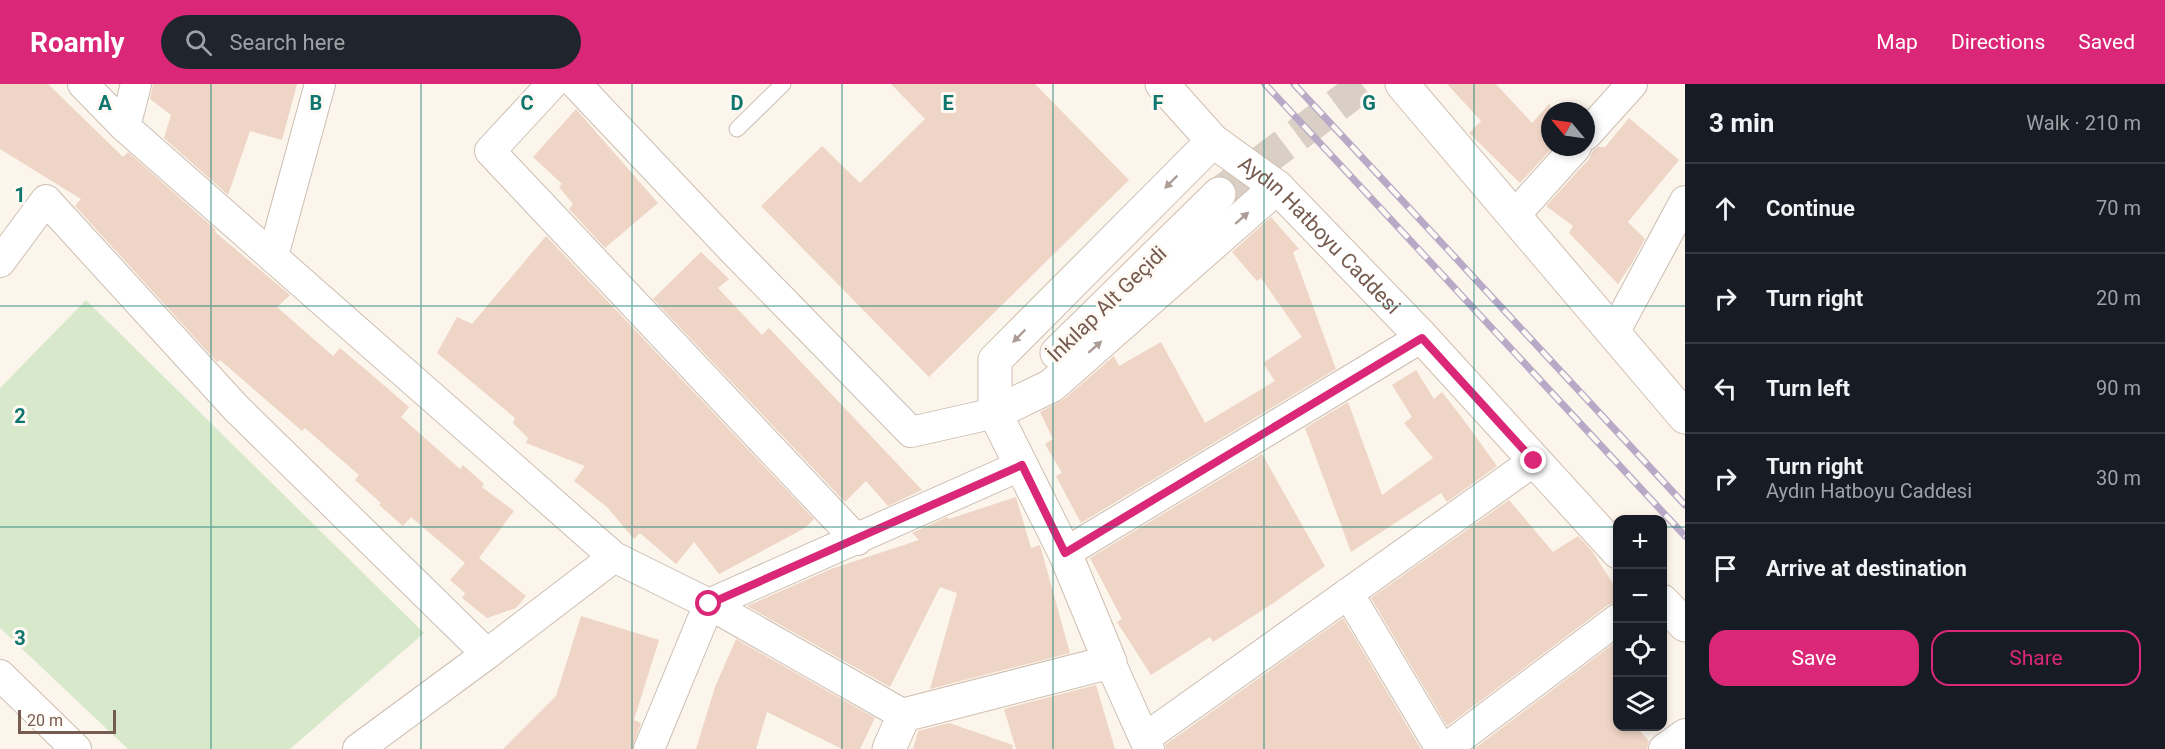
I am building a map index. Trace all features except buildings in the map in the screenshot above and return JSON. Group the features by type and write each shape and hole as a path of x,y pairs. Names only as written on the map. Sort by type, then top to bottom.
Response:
{"street":[{"path":"83,84 125,127 614,557 709,604 904,715 1110,662"},
{"path":"125,127 136,84"},
{"path":"273,256 320,84"},
{"path":"552,84 490,151 857,540"},
{"path":"576,84 732,249 911,432 995,413 1051,386 1277,187"},
{"name":"Aydın Hatboyu Caddesi","path":"1162,84 1213,141 1277,187 1422,338 1613,548"},
{"path":"1403,84 1685,417"},
{"path":"1595,125 1632,84"},
{"path":"1213,141 995,360 995,413 1065,553 1110,662 1147,743 1348,593 1534,461"},
{"path":"1514,216 1568,156"},
{"name":"İnkılap Alt Geçidi","path":"995,413 1219,194"},
{"path":"0,262 46,200 236,408 487,654"},
{"path":"1614,333 1685,201"},
{"path":"1065,553 1422,338"},
{"path":"649,749 709,604 1022,465"},
{"path":"358,749 614,557"},
{"path":"1348,593 1443,749 1613,622"},
{"path":"1667,606 1685,625"},
{"path":"0,675 76,749"},
{"path":"889,749 904,715"},
{"path":"1664,749 1685,734"}],"lane":[{"path":"737,129 783,84"}],"green space":[{"path":"86,300 424,633 290,749 128,749 0,628 0,388"}],"tunnel":[{"path":"1219,194 1365,84"}],"railway":[{"path":"1265,84 1685,536"},
{"path":"1294,84 1685,505"}],"route":[{"path":"709,604 1022,465 1065,553 1422,338 1534,461"}]}
